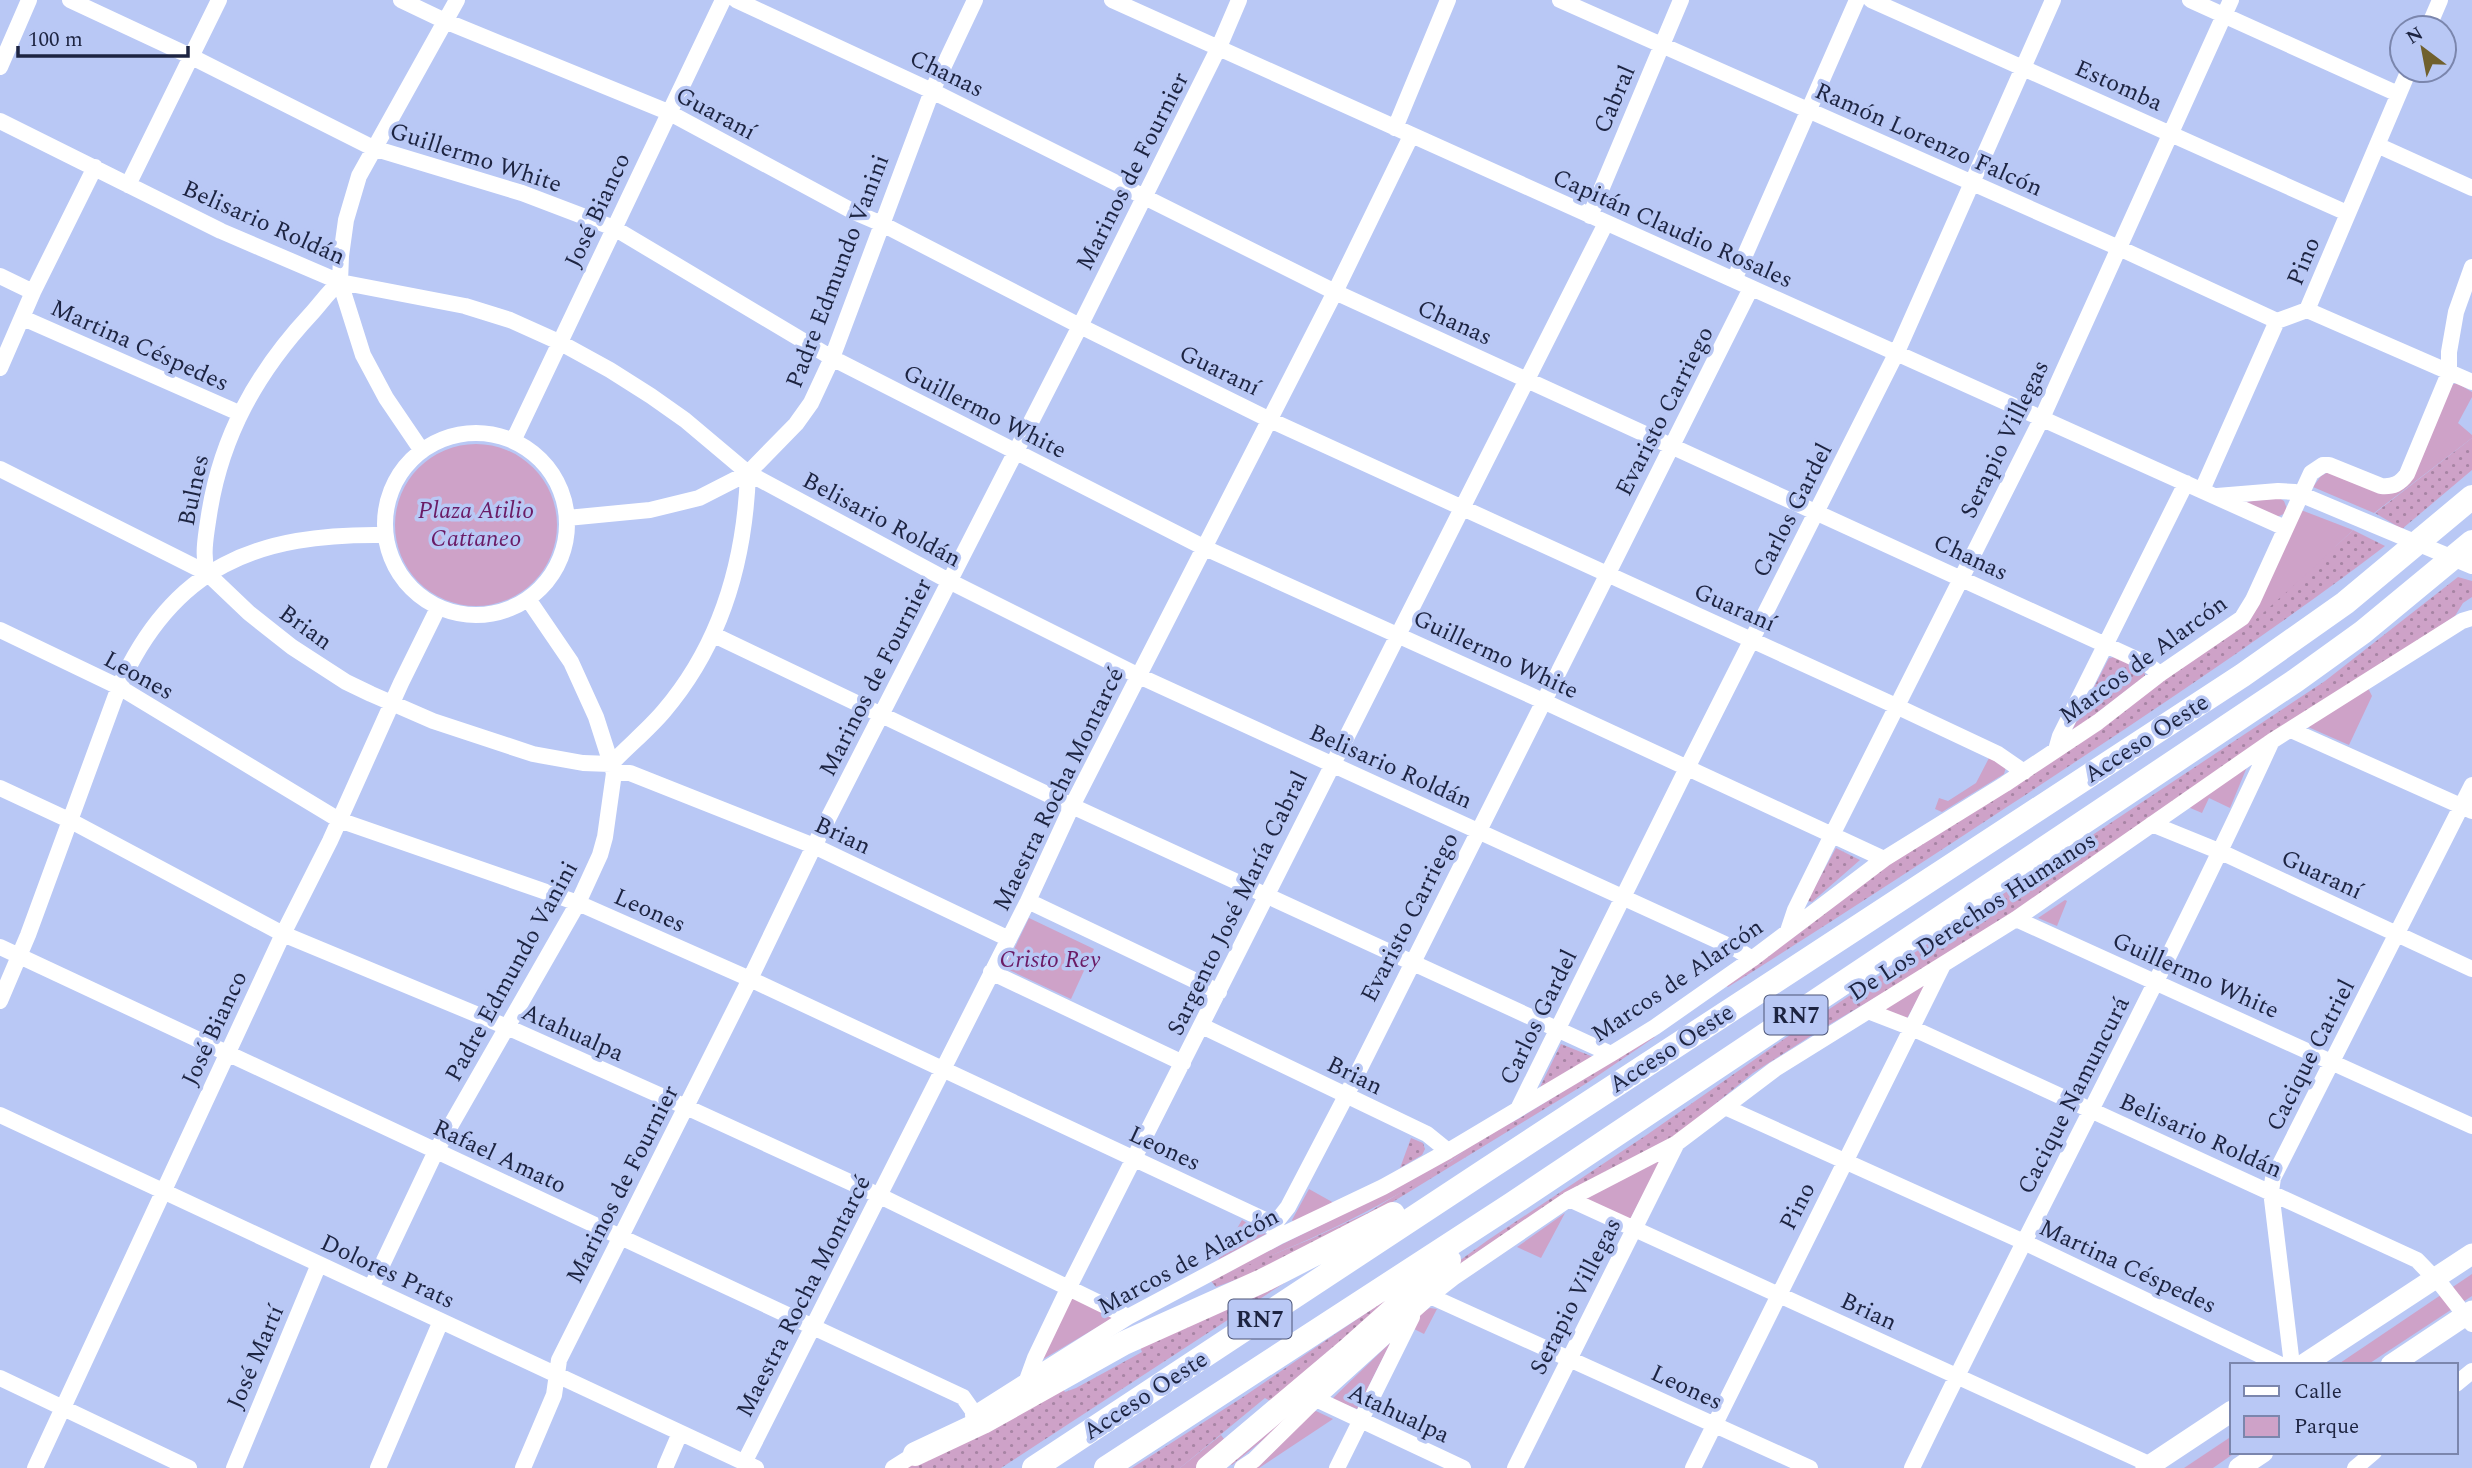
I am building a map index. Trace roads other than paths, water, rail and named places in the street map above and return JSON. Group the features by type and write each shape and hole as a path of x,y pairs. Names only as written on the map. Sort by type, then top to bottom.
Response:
{"highway":[{"name":"Acceso Oeste","path":"1034,1468 2243,675 2344,603 2472,497"},
{"name":"Acceso Oeste","path":"1106,1468 1512,1204 2295,681 2362,632 2472,542"},
{"path":"915,1454 983,1422 1124,1343 1262,1281 1394,1213 1486,1170"},
{"path":"1208,1468 1348,1350 1512,1204"}],"main road":[{"path":"2306,1363 2472,1254"},
{"path":"2394,1363 2467,1315"},
{"path":"2148,1466 2230,1412"},
{"path":"2239,1468 2260,1454"}],"street":[{"path":"0,67 29,0"},
{"name":"Guillermo White","path":"70,0 190,56 373,148 522,193 614,228 832,358 1205,548 1884,859"},
{"path":"128,185 219,0"},
{"name":"Guaraní","path":"401,0 445,21 668,112 854,212 1270,419 1896,706 1998,754 2024,772"},
{"path":"422,451 386,398 362,355 340,282 342,241 349,205 359,176 457,0"},
{"name":"José Bianco","path":"513,441 723,0"},
{"name":"Chanas","path":"736,0 932,91 1335,292 1961,577 2147,664 2160,674"},
{"name":"Padre Edmundo Vanini","path":"567,518 650,510 684,503 717,490 748,473 796,424 811,403 832,358 932,91 975,0"},
{"name":"Capitán Claudio Rosales","path":"1112,0 2285,528"},
{"name":"Marinos de Fournier","path":"523,1468 554,1395 559,1360 814,846 1080,326 1219,47 1239,0"},
{"path":"1395,128 1448,0"},
{"name":"Ramón Lorenzo Falcón","path":"1560,0 2277,321"},
{"name":"Cabral","path":"1598,220 1681,0"},
{"path":"1734,280 1857,0"},
{"name":"Estomba","path":"1871,0 2347,213"},
{"name":"Carlos Gardel","path":"1518,1109 1897,352 2053,0"},
{"path":"2190,0 2227,7 2399,94"},
{"name":"Serapio Villegas","path":"1788,931 1795,910 1832,835 2042,418 2227,7"},
{"name":"Pino","path":"2277,321 2307,310 2403,84"},
{"name":"Belisario Roldán","path":"0,121 221,231 340,282 465,306 510,320 559,342 651,396 685,420 748,473 949,581 1139,676 1752,958"},
{"name":"Maestra Rocha Montarcé","path":"750,1465 813,1325 1028,901 1072,806 1335,292 1411,136"},
{"path":"2377,145 2472,188"},
{"path":"0,368 33,292 94,167"},
{"name":"Sargento José María Cabral","path":"1027,1380 1069,1287 1527,379 1598,220"},
{"path":"2449,373 2449,352 2456,312 2472,267"},
{"name":"Martina Céspedes","path":"0,276 33,292"},
{"name":"Bulnes","path":"207,573 204,555 213,493 223,455 239,413 276,355 340,282"},
{"name":"Evaristo Carriego","path":"1277,1231 1751,288"},
{"path":"2307,310 2472,382"},
{"name":"Martina Céspedes","path":"23,318 239,413"},
{"path":"2209,493 2277,321"},
{"name":"Marcos de Alarcón","path":"893,1468 1128,1317 1277,1231 1383,1187 1655,1027 1884,859 2024,772 2098,722 2160,674 2242,618 2253,600 2311,473 2323,465 2334,466 2381,486 2397,485 2407,474 2449,373"},
{"path":"466,434 490,434 513,441 534,454 551,472 562,494 567,518 564,550 550,578 528,599 500,613 470,616 438,608 419,597 403,580 391,559 385,535 385,511 392,488 405,467 422,451 443,439 466,434"},
{"name":"Brian","path":"0,469 207,573 249,613 292,647 346,682 391,704 533,754 629,773 814,846 1009,939"},
{"path":"528,599 558,640 581,679 612,769 676,697 714,635 730,596 746,515 748,473"},
{"path":"2056,750 2060,736 2186,483"},
{"name":"Capitán Claudio Rosales","path":"2209,493 2278,491 2300,494 2472,566"},
{"path":"0,1001 20,956 119,687 130,661 157,620 173,601 207,573 263,549 287,543 346,536 385,535"},
{"name":"José Bianco","path":"35,1468 438,608"},
{"name":"De Los Derechos Humanos","path":"1242,1468 1254,1460 1316,1399 1430,1296 1569,1199 1677,1143 1775,1069 2016,919 2272,741 2462,621 2472,618"},
{"name":"Leones","path":"0,630 119,687 339,820 578,904 750,979 1134,1158 1277,1231"},
{"path":"714,635 1072,806 1611,1054"},
{"path":"2291,730 2467,809"},
{"name":"Cacique Namuncurá","path":"1912,1468 2221,852 2272,741"},
{"name":"Padre Edmundo Vanini","path":"371,1288 436,1151 578,904 600,856 608,821 612,769"},
{"name":"Cacique Catriel","path":"2292,1363 2271,1191 2273,1178 2397,934 2467,809 2472,785"},
{"name":"Atahualpa","path":"0,788 71,821 283,934 507,1027 686,1107 878,1195 1128,1317"},
{"name":"Guaraní","path":"2152,824 2221,852 2472,969"},
{"path":"1028,901 1219,992"},
{"name":"Guillermo White","path":"2016,919 2472,1125"},
{"name":"Rafael Amato","path":"0,947 813,1325 963,1397 975,1414"},
{"name":"Pino","path":"1693,1468 1943,965"},
{"path":"991,972 1182,1063"},
{"name":"Belisario Roldán","path":"1868,1011 1912,1028 2417,1260 2467,1315"},
{"name":"Brian","path":"1202,1026 1427,1135 1448,1151"},
{"name":"Martina Céspedes","path":"1725,1107 2024,1242 2277,1363"},
{"name":"Dolores Prats","path":"0,1115 750,1465"},
{"name":"Serapio Villegas","path":"1515,1468 1677,1143"},
{"name":"Brian","path":"1569,1199 2148,1466"},
{"name":"José Martí","path":"234,1468 318,1264"},
{"name":"Leones","path":"1430,1296 1810,1468"},
{"path":"1337,1468 1416,1308"},
{"path":"378,1468 441,1321"},
{"path":"2458,1382 2472,1371"},
{"path":"0,1378 189,1468"},
{"name":"Atahualpa","path":"1316,1399 1463,1468"},
{"path":"665,1468 680,1433"}],"park label":[{"name":"Plaza Atilio Cattaneo","path":"476,524"},
{"name":"Cristo Rey","path":"1050,959"}]}
